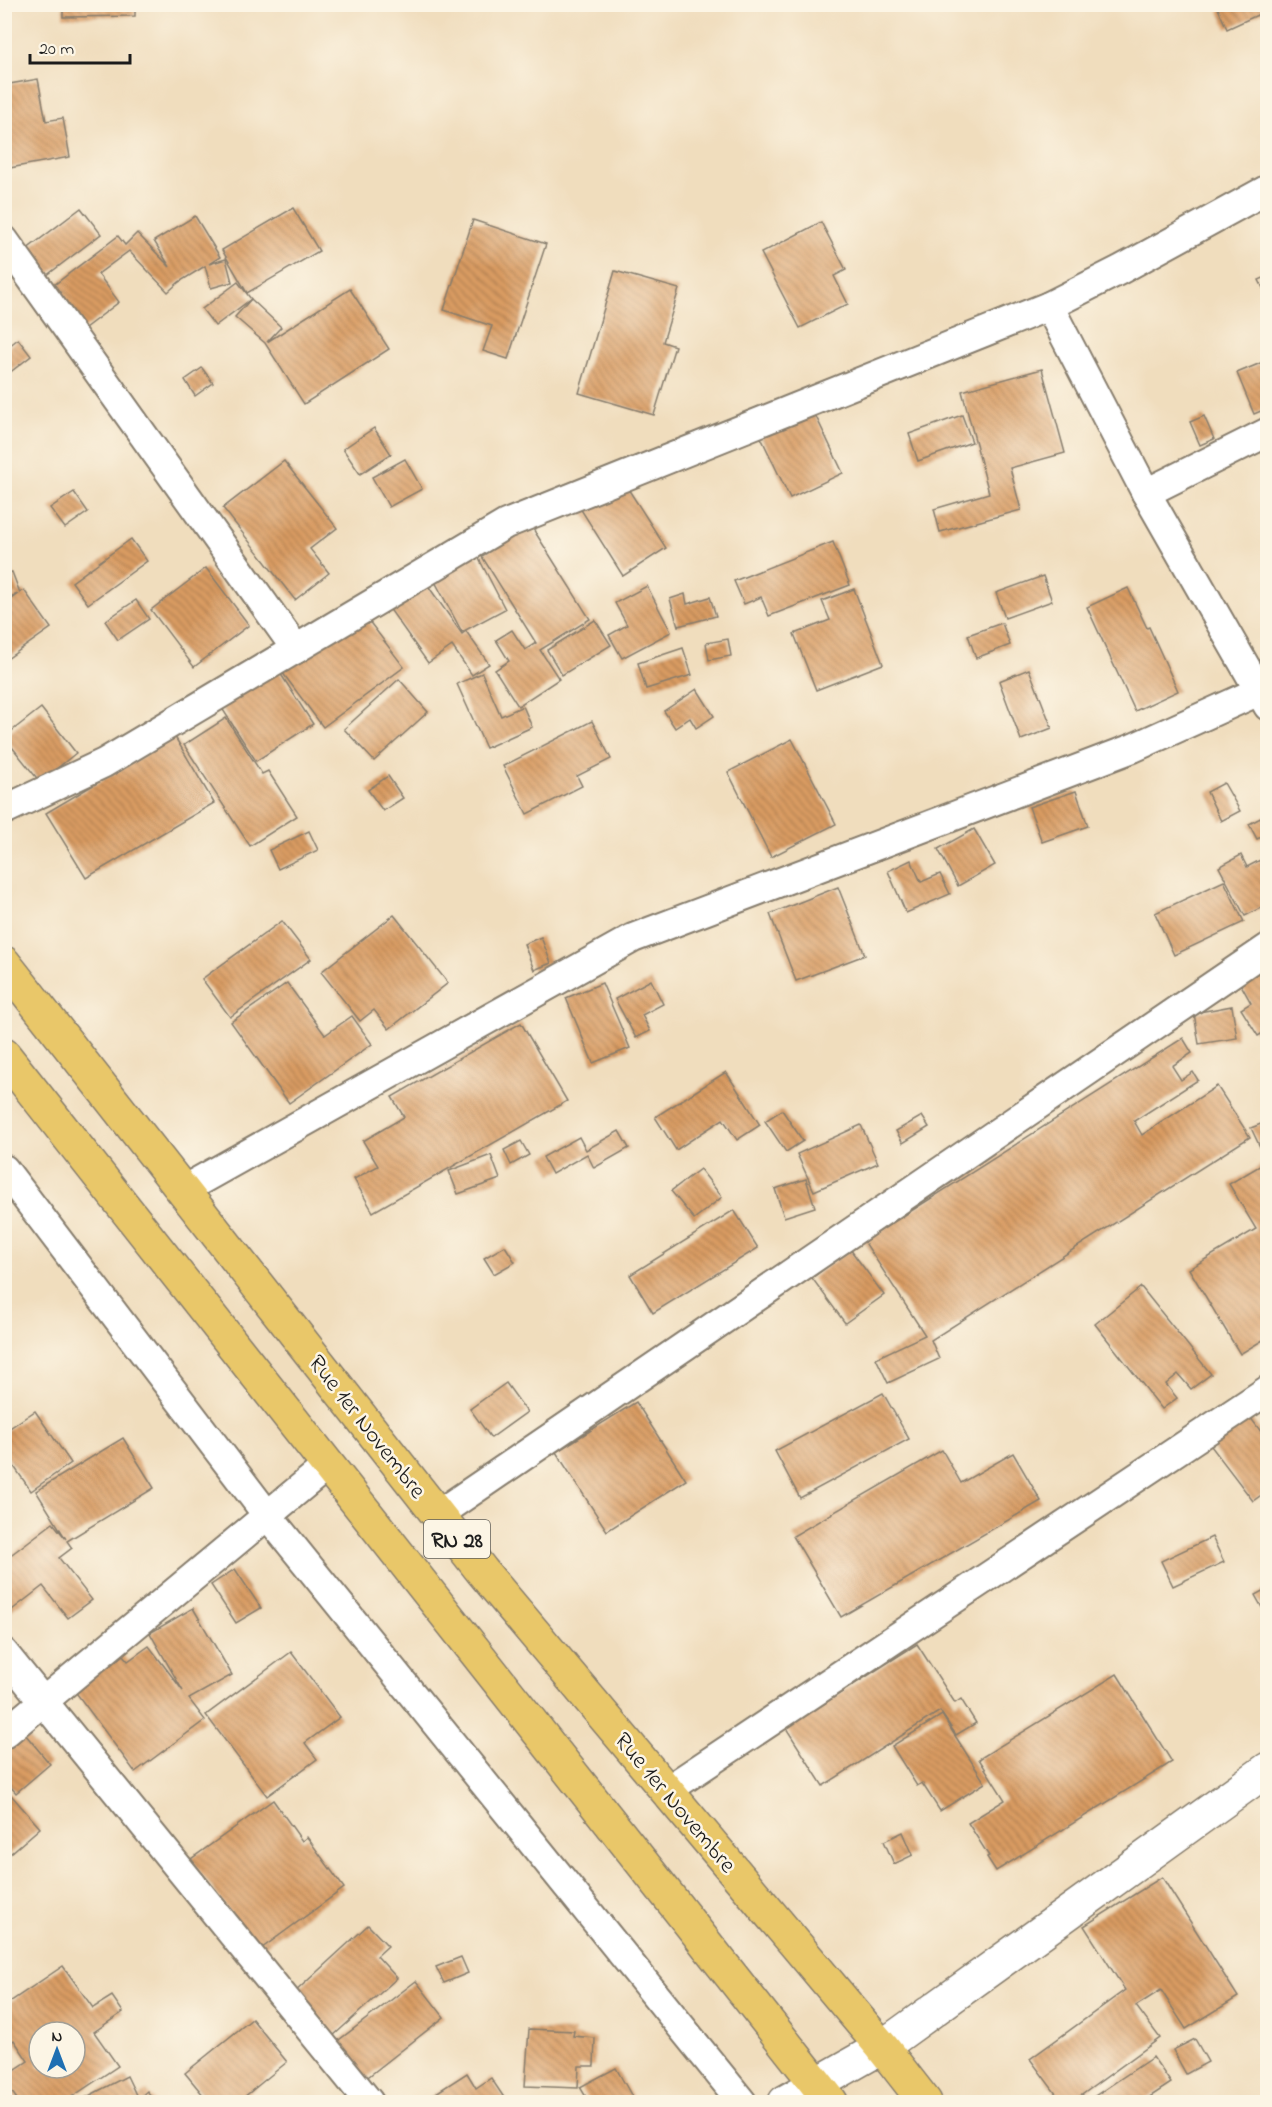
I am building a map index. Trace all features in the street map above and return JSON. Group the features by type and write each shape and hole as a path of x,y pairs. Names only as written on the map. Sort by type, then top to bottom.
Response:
{"main road":[{"name":"Rue 1er Novembre","path":"4,963 482,1571 882,2048 925,2103"},
{"name":"RN 28","path":"4,1054 824,2094"}],"street":[{"path":"4,810 104,763 506,524 1049,306 1268,189"},
{"path":"4,240 296,649"},
{"path":"183,1190 633,939 1133,748 1265,695 1146,493 1049,306"},
{"path":"1146,493 1268,432"},
{"path":"437,1515 1268,948"},
{"path":"4,1169 268,1516 742,2103"},
{"path":"666,1791 1268,1390"},
{"path":"4,1734 328,1465"},
{"path":"4,1653 369,2103"},
{"path":"785,2103 824,2094 882,2048 1268,1769"}],"building":[{"path":"63,4 135,4 135,16 63,17"},
{"path":"1216,4 1264,4 1266,11 1227,29"},
{"path":"38,79 46,121 63,118 70,157 4,169 4,85"},
{"path":"81,208 101,234 42,279 22,253"},
{"path":"293,208 319,251 247,293 222,250"},
{"path":"195,216 220,257 209,264 226,259 232,282 211,288 205,266 179,282 168,292 129,251 98,274 119,302 81,331 49,289 118,236 125,245 137,233 170,267 154,241"},
{"path":"473,220 546,244 508,359 483,351 492,326 444,310"},
{"path":"821,222 846,270 834,276 848,304 800,328 761,253"},
{"path":"615,271 679,289 663,342 675,346 654,415 579,393"},
{"path":"1268,276 1268,298 1259,280"},
{"path":"238,282 251,299 215,326 202,309"},
{"path":"350,289 389,349 304,404 265,343 235,317 251,299 281,327 267,342"},
{"path":"18,339 31,356 4,377 4,350"},
{"path":"1268,360 1268,408 1254,414 1237,373"},
{"path":"202,368 213,383 195,396 185,380"},
{"path":"1042,369 1065,453 1010,468 1021,510 940,532 934,509 989,493 962,391"},
{"path":"810,404 843,473 790,498 757,429"},
{"path":"962,415 972,442 918,461 909,434"},
{"path":"1204,416 1214,439 1200,445 1190,422"},
{"path":"374,428 391,454 360,474 343,449"},
{"path":"405,459 422,489 389,507 372,477"},
{"path":"284,461 337,528 310,549 329,573 295,600 223,508"},
{"path":"623,481 666,548 623,576 580,508"},
{"path":"74,492 88,512 65,528 50,508"},
{"path":"530,524 590,619 540,650 559,679 518,706 495,670 509,661 496,640 512,630 525,650 536,643 481,555"},
{"path":"131,539 147,561 88,604 72,582"},
{"path":"833,542 850,585 769,616 761,597 744,604 734,581"},
{"path":"475,551 505,609 462,632 431,574"},
{"path":"206,568 249,625 194,667 151,610"},
{"path":"12,572 20,593 24,590 51,628 4,661 4,604 18,594 4,599 4,574"},
{"path":"1043,576 1052,601 1005,618 996,593"},
{"path":"426,583 462,634 466,631 489,664 472,675 452,646 428,663 389,608"},
{"path":"647,586 671,632 622,658 609,635 627,625 615,603"},
{"path":"1128,588 1147,628 1149,627 1178,691 1135,711 1087,607"},
{"path":"854,589 883,664 816,690 794,634 830,620 822,601"},
{"path":"685,594 687,604 710,597 716,616 678,626 670,599"},
{"path":"136,600 149,619 118,640 105,621"},
{"path":"359,608 404,667 323,727 279,668"},
{"path":"595,620 611,645 562,675 547,650"},
{"path":"1002,623 1010,645 976,658 968,635"},
{"path":"728,639 731,656 709,660 706,643"},
{"path":"683,648 692,675 646,689 638,663"},
{"path":"273,662 313,724 256,761 216,699"},
{"path":"1029,669 1052,728 1021,740 999,681"},
{"path":"482,673 501,716 523,706 532,727 486,748 457,684"},
{"path":"399,679 428,712 374,761 344,729"},
{"path":"697,689 714,716 696,728 690,718 675,728 664,711"},
{"path":"41,708 76,753 40,782 4,737"},
{"path":"226,718 262,774 268,771 297,816 250,846 184,745"},
{"path":"592,721 611,759 577,776 582,786 527,814 503,766"},
{"path":"175,737 214,803 86,878 46,813"},
{"path":"792,739 836,824 771,857 728,772"},
{"path":"388,776 403,798 383,811 368,790"},
{"path":"1224,783 1240,811 1221,821 1207,792"},
{"path":"1076,791 1088,826 1042,842 1029,807"},
{"path":"1268,814 1268,834 1257,839 1249,824"},
{"path":"974,829 995,865 958,886 938,849"},
{"path":"309,831 318,850 278,869 269,850"},
{"path":"1241,855 1247,867 1268,856 1268,904 1245,916 1219,867"},
{"path":"911,860 921,882 940,874 950,894 906,913 888,871"},
{"path":"1224,881 1244,922 1174,955 1155,913"},
{"path":"838,887 865,955 796,981 770,914"},
{"path":"394,915 448,983 389,1029 374,1010 360,1021 321,972"},
{"path":"282,921 311,959 230,1017 202,979"},
{"path":"541,937 551,963 534,970 524,944"},
{"path":"1268,967 1268,1030 1258,1036 1241,1009 1251,1003 1240,983"},
{"path":"651,980 663,1004 642,1015 650,1031 636,1038 615,999"},
{"path":"287,983 325,1035 352,1016 372,1044 289,1103 231,1022"},
{"path":"602,983 630,1048 593,1063 566,998"},
{"path":"1232,1006 1237,1038 1199,1044 1194,1013"},
{"path":"521,1023 567,1101 373,1212 354,1179 378,1166 363,1141 404,1117 392,1097"},
{"path":"1183,1038 1192,1053 1172,1066 1181,1080 1193,1072 1198,1080 1134,1121 1142,1135 1217,1086 1250,1137 931,1340 939,1359 888,1383 876,1358 925,1335 864,1241"},
{"path":"726,1072 760,1125 737,1140 723,1119 676,1150 655,1117"},
{"path":"782,1110 803,1141 786,1152 765,1121"},
{"path":"922,1116 929,1127 903,1143 896,1131"},
{"path":"1268,1121 1268,1146 1261,1149 1251,1128"},
{"path":"861,1125 878,1163 814,1191 797,1154"},
{"path":"619,1131 629,1148 594,1168 587,1154 552,1174 543,1157 579,1137 586,1150"},
{"path":"521,1141 529,1155 511,1165 504,1150"},
{"path":"491,1155 500,1179 458,1194 449,1171"},
{"path":"1268,1161 1268,1337 1240,1354 1189,1269 1256,1229 1229,1184"},
{"path":"700,1169 722,1197 694,1219 671,1191"},
{"path":"806,1179 815,1207 784,1217 775,1189"},
{"path":"734,1210 758,1248 653,1313 630,1275"},
{"path":"505,1246 515,1262 494,1274 484,1258"},
{"path":"850,1249 884,1295 845,1323 812,1278"},
{"path":"1141,1287 1211,1374 1191,1389 1178,1374 1166,1384 1177,1398 1162,1409 1095,1324"},
{"path":"506,1383 527,1412 491,1438 470,1409"},
{"path":"883,1393 909,1439 800,1498 775,1451"},
{"path":"636,1402 686,1480 607,1531 556,1452"},
{"path":"35,1411 71,1463 31,1491 4,1452 4,1432"},
{"path":"1250,1417 1268,1441 1268,1490 1253,1501 1211,1446"},
{"path":"123,1438 154,1488 67,1541 72,1548 59,1558 92,1600 68,1618 43,1586 4,1616 4,1560 53,1523 66,1539 36,1491"},
{"path":"942,1450 961,1483 1013,1453 1041,1501 841,1617 793,1536"},
{"path":"1212,1537 1224,1562 1173,1586 1161,1561"},
{"path":"235,1569 261,1608 236,1623 211,1585"},
{"path":"1268,1588 1268,1611 1265,1613 1255,1595"},
{"path":"193,1608 232,1675 189,1699 205,1720 135,1772 74,1690 122,1654 128,1661 149,1646 183,1691 150,1633"},
{"path":"917,1644 955,1703 961,1699 976,1723 956,1735 940,1711 823,1786 786,1728"},
{"path":"291,1652 340,1717 305,1743 317,1759 267,1796 206,1715"},
{"path":"1117,1674 1172,1762 996,1871 968,1823 1005,1800 979,1759"},
{"path":"942,1715 985,1783 940,1811 922,1783 917,1786 892,1746"},
{"path":"20,1728 50,1764 16,1793 4,1779 4,1741"},
{"path":"4,1787 40,1828 4,1859"},
{"path":"273,1800 302,1841 307,1837 344,1888 258,1951 191,1859"},
{"path":"903,1832 913,1855 894,1864 884,1841"},
{"path":"1162,1877 1238,1997 1186,2029 1161,1990 1136,2006 1160,2038 1072,2102 1062,2102 1030,2059 1125,1990 1084,1926"},
{"path":"368,1925 388,1946 377,1956 397,1978 333,2036 294,1993"},
{"path":"461,1957 468,1973 444,1983 436,1967"},
{"path":"63,1966 93,2008 112,1996 123,2012 94,2032 118,2066 64,2102 19,2102 4,2081 4,2077 27,2062 27,2080 87,2080 87,2020 27,2020 27,2060 14,2040 4,2047 4,2006"},
{"path":"416,1981 444,2017 364,2080 335,2043"},
{"path":"252,2019 287,2062 238,2102 209,2102 185,2073"},
{"path":"529,2029 574,2031 573,2036 595,2038 594,2066 579,2066 578,2088 525,2086"},
{"path":"1195,2039 1208,2062 1186,2074 1173,2050"},
{"path":"1153,2057 1171,2083 1142,2102 1086,2102"},
{"path":"616,2068 635,2102 589,2102 580,2087"},
{"path":"467,2073 476,2088 491,2078 507,2102 422,2102"},
{"path":"127,2076 138,2099 147,2091 156,2102 77,2102"}]}
